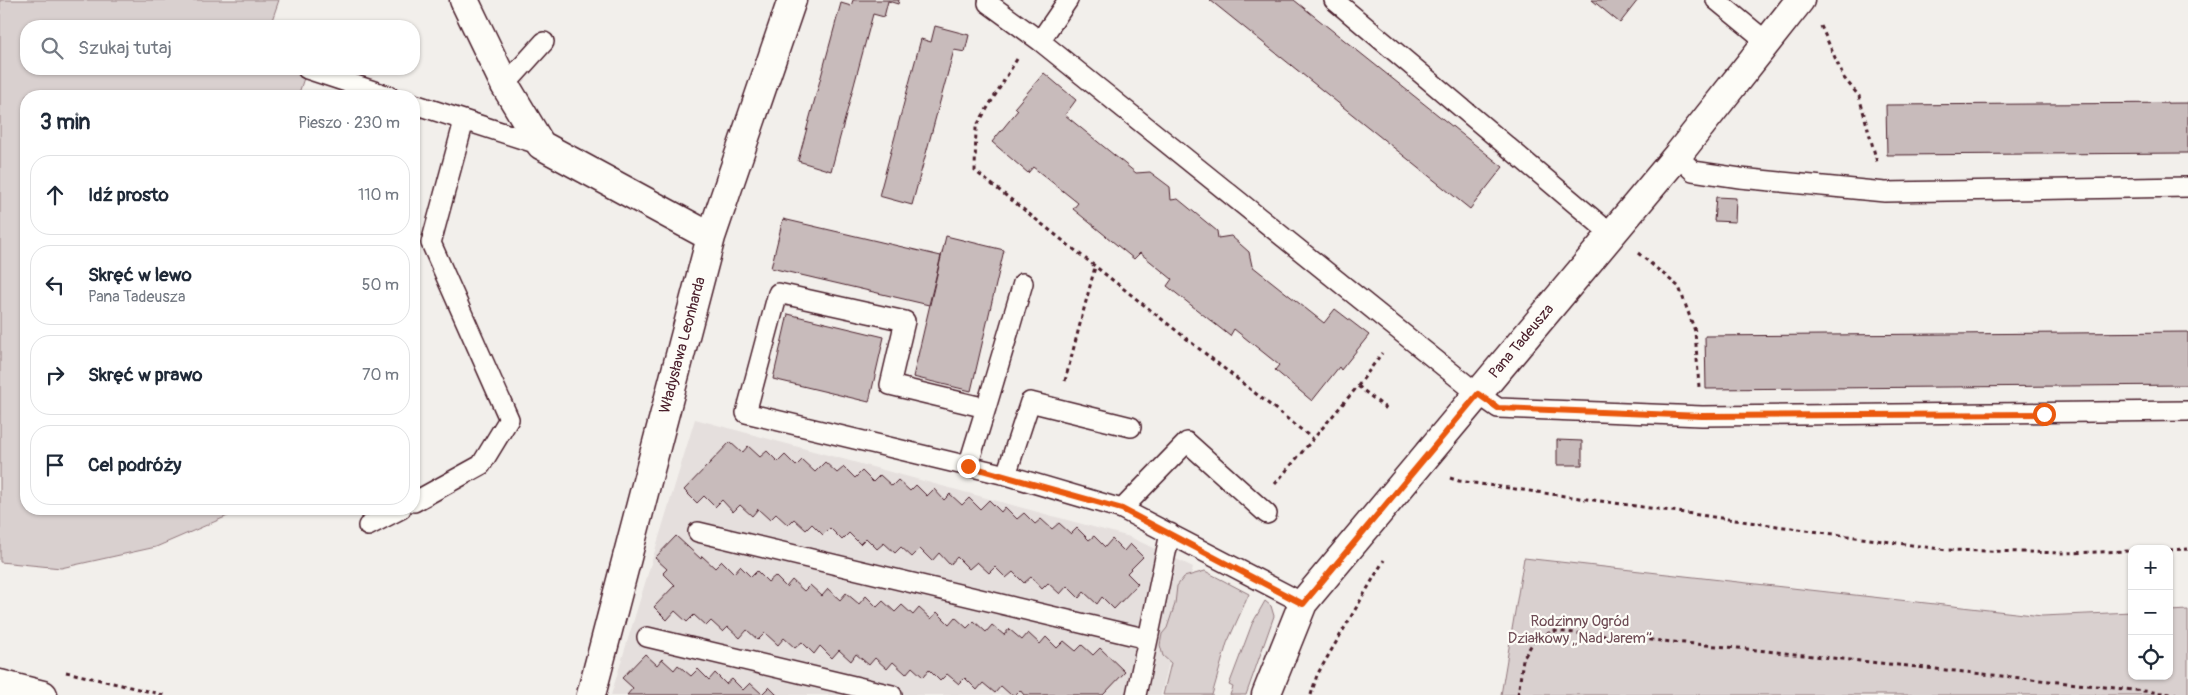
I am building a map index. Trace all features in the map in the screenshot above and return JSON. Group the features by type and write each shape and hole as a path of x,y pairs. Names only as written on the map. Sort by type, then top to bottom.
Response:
{"street":[{"path":"464,0 505,86 541,145 711,237"},
{"name":"Władysława Leonharda","path":"591,695 711,237 792,0"},
{"name":"Pana Tadeusza","path":"1266,695 1303,604 1478,394 1621,241 1678,156 1800,0"},
{"path":"0,684 43,695"}],"lane":[{"path":"1040,41 1068,0"},
{"path":"1334,0 1621,241"},
{"path":"1716,0 1767,42"},
{"path":"988,3 1040,41 1478,394 1498,408 1702,416 2188,411"},
{"path":"505,86 544,42"},
{"path":"325,75 371,90"},
{"path":"420,106 541,145"},
{"path":"420,499 481,466 509,419 431,243 464,121"},
{"path":"1678,156 1693,171 1740,178 1885,192 2188,187"},
{"path":"968,466 1023,283"},
{"path":"986,408 890,385 905,321 778,293 746,412 968,466 1122,509 1303,604"},
{"path":"1006,476 1030,402 1131,427"},
{"path":"1122,509 1187,442 1262,510"},
{"path":"368,526 389,515"},
{"path":"698,532 1148,638"},
{"path":"1136,695 1170,533"},
{"path":"647,637 892,695"}],"path":[{"path":"1820,23 1844,78 1859,96 1885,192"},
{"path":"1017,58 976,127 974,171 1312,439"},
{"path":"1621,241 1679,287 1695,331 1699,384"},
{"path":"1058,408 1096,266"},
{"path":"1262,510 1312,439 1358,386 1385,349"},
{"path":"1358,386 1388,410"},
{"path":"1445,476 1459,481 1947,550 2064,553 2128,551"},
{"path":"2173,550 2188,549"},
{"path":"1518,695 1523,659 1536,639 1554,631 1748,649 2182,695"},
{"path":"62,671 164,695"}],"shaded area":[{"path":"695,419 1130,537 1193,567 1161,695 611,695"}],"green space":[{"path":"0,0 279,0 272,20 20,20 20,75 305,75 300,90 20,90 20,515 230,515 156,547 61,568 0,562"},
{"name":"Rodzinny Ogród Działkowy „Nad Jarem”","path":"1524,558 2042,616 2128,612 2128,680 2173,680 2173,611 2188,610 2188,695 1501,695"},
{"path":"1205,571 1249,594 1227,643 1212,695 1163,695 1171,663 1163,656 1160,645 1162,634 1167,628 1175,604 1177,586 1184,577"},
{"path":"1265,601 1271,606 1274,616 1246,695 1230,695 1233,687 1229,685 1252,624"}],"building":[{"path":"853,0 899,0 898,4 888,1 884,17 873,14 831,171 798,161 841,3 851,6"},
{"path":"1210,0 1294,0 1503,167 1470,209"},
{"path":"1592,0 1638,0 1620,23"},
{"path":"935,26 969,35 965,52 954,50 912,205 879,196 921,39 931,42"},
{"path":"1044,73 1076,100 1065,115 1136,173 1150,172 1170,187 1171,200 1178,199 1217,231 1218,238 1231,236 1249,252 1252,266 1324,323 1335,309 1369,335 1341,370 1339,367 1312,401 1275,370 1279,365 1234,329 1230,336 1167,286 1172,279 1140,253 1134,259 1073,209 1078,203 1033,167 1028,173 992,142 1018,110 1015,107"},
{"path":"2188,103 2188,153 1887,155 1886,105"},
{"path":"1716,197 1736,198 1735,222 1714,221"},
{"path":"783,219 941,256 929,305 771,268"},
{"path":"946,236 1004,250 971,391 913,377"},
{"path":"788,314 884,337 869,402 773,379"},
{"path":"2188,332 2188,385 1706,389 1705,336"},
{"path":"1557,440 1582,441 1582,465 1557,465"},
{"path":"730,442 742,453 748,446 760,457 767,451 778,462 785,455 796,466 802,460 815,472 825,462 837,473 844,467 855,478 862,471 873,482 880,475 892,486 898,480 910,491 916,485 927,496 934,489 944,500 950,494 962,505 969,498 980,509 989,500 1001,512 1005,507 1017,519 1024,513 1035,524 1041,519 1052,529 1059,523 1071,534 1077,528 1089,540 1094,536 1105,547 1112,539 1124,551 1130,544 1143,557 1127,573 1138,584 1114,609 1102,597 1097,604 1084,592 1079,598 1067,586 1060,594 1048,583 1042,589 1031,577 1024,583 1013,572 1006,578 995,567 989,573 977,562 969,569 957,557 950,565 939,553 932,561 920,549 912,557 901,547 895,553 884,543 877,549 866,538 860,544 849,533 842,540 830,528 823,535 812,524 806,530 794,519 788,525 776,514 770,520 758,509 752,516 740,505 733,512 722,500 715,507 704,496 697,503 684,490"},
{"path":"676,536 701,559 702,556 715,568 722,561 734,573 740,566 751,577 757,571 768,582 775,576 786,587 792,580 804,591 810,585 822,596 828,589 840,600 846,593 859,604 866,596 877,607 883,601 895,612 902,605 913,615 919,608 931,619 937,612 949,624 955,617 967,628 974,621 986,632 992,625 1004,635 1009,629 1022,640 1028,633 1040,644 1046,637 1057,648 1064,641 1076,651 1082,645 1093,655 1100,648 1125,672 1103,695 1024,695 1020,690 1015,695 1011,695 1001,686 995,693 983,683 977,690 965,678 959,684 947,674 940,681 929,670 923,677 912,667 906,674 893,662 887,669 875,658 869,665 856,654 851,661 839,650 832,658 820,646 814,654 802,642 795,648 784,638 778,645 765,633 758,640 747,630 740,638 728,627 723,632 711,621 706,626 694,615 687,622 675,611 667,620 654,607 675,585 663,573 667,569 655,558"},
{"path":"645,654 657,665 662,659 674,670 678,665 691,676 698,669 709,680 715,673 726,684 732,679 743,690 750,683 762,694 769,687 777,695 627,695 633,688 622,678"}],"route":[{"path":"968,466 1122,509 1263,581 1303,604 1478,394 1498,408 1702,416 2044,414"}]}
